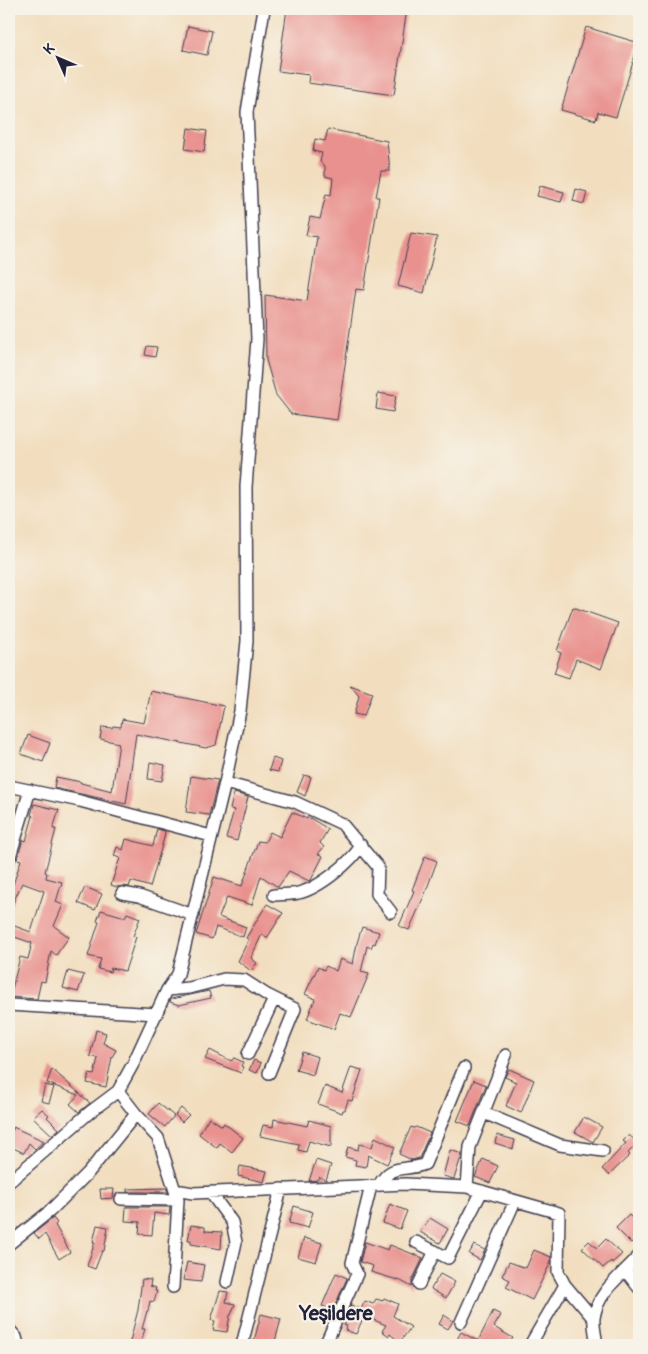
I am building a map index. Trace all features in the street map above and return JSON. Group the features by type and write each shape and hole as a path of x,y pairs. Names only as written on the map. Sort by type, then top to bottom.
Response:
{"street":[{"path":"9,1182 90,1112 118,1091 133,1064 167,990 178,974 211,836 226,783 240,711 247,641 246,487 257,340 247,112 264,9"},
{"path":"226,783 295,802 342,824 378,867 377,894 391,912"},
{"path":"9,786 80,801 211,836"},
{"path":"9,860 30,790"},
{"path":"274,894 298,893 312,888 331,875 357,852 361,845"},
{"path":"122,893 139,896 193,915"},
{"path":"167,990 189,988 224,979 244,980 274,999 295,1009 269,1074"},
{"path":"248,1054 274,999"},
{"path":"9,1006 157,1014"},
{"path":"467,1187 470,1147 506,1055"},
{"path":"325,1345 357,1274 352,1263 375,1185 394,1169 425,1164 464,1068"},
{"path":"118,1091 158,1138 177,1195 173,1287"},
{"path":"484,1113 560,1145 603,1151"},
{"path":"9,1244 50,1211 88,1173 136,1114"},
{"path":"121,1199 210,1192 375,1185 406,1184 467,1187 560,1213 558,1272 565,1286 593,1318"},
{"path":"242,1345 281,1189"},
{"path":"416,1242 448,1258 482,1191"},
{"path":"210,1192 232,1222 236,1242 227,1282"},
{"path":"460,1322 515,1201"},
{"path":"420,1284 435,1251"},
{"path":"597,1345 593,1318 600,1300 639,1256"},
{"path":"625,1270 639,1288"},
{"path":"530,1345 565,1286"},
{"path":"9,1329 16,1337 18,1345"}],"building":[{"path":"287,9 407,9 394,95 308,83 309,75 278,71"},
{"path":"188,26 212,31 207,55 183,50"},
{"path":"586,27 639,43 616,117 598,112 596,120 561,110"},
{"path":"188,128 207,131 204,152 185,149"},
{"path":"328,129 387,141 390,171 381,171 376,197 379,197 364,290 356,289 337,420 291,414 276,395 266,360 265,295 307,301 317,237 306,235 310,217 320,219 326,194 331,195 333,178 325,176 325,166 320,162 322,153 313,151 315,139 325,141"},
{"path":"540,186 564,192 561,202 537,196"},
{"path":"576,189 587,192 584,204 573,201"},
{"path":"411,233 437,237 424,293 398,286"},
{"path":"147,346 157,347 155,357 145,355"},
{"path":"378,393 396,396 393,412 376,409"},
{"path":"573,607 618,623 601,669 576,659 569,678 554,673 561,653 557,651"},
{"path":"350,685 372,693 364,716 354,714 359,696"},
{"path":"151,691 224,706 216,745 206,748 136,734 126,804 54,788 56,777 112,791 119,743 100,739 102,727 121,727 122,719 144,723"},
{"path":"28,735 50,743 43,762 21,754"},
{"path":"273,758 281,761 278,772 269,770"},
{"path":"150,762 165,765 162,781 148,779"},
{"path":"304,775 311,777 305,796 297,792"},
{"path":"191,776 218,780 209,815 186,812"},
{"path":"234,793 248,797 237,841 226,838 234,810 230,809"},
{"path":"34,804 59,810 53,829 56,829 45,872 47,873 46,878 62,882 56,902 63,905 54,926 69,937 56,955 51,951 45,982 41,981 37,999 10,997 20,957 28,959 32,943 9,935 9,924 31,932 44,891 22,883 9,912 9,889 11,884 13,885 21,860 17,859 23,840 26,841 33,816 31,815"},
{"path":"292,812 307,819 308,817 328,829 320,843 324,847 318,854 323,856 311,880 309,881 289,871 278,887 261,876 252,905 227,897 219,917 246,927 243,937 216,927 212,939 196,934 214,877 242,886 258,841 265,842 270,832 280,837"},
{"path":"157,829 165,831 150,887 131,881 129,887 111,885 120,858 114,856 117,847 123,850 126,839 153,846"},
{"path":"425,856 437,861 409,930 399,926 414,891 412,890"},
{"path":"85,887 102,894 95,910 78,903"},
{"path":"267,904 283,913 267,938 262,934 251,958 257,963 251,971 238,961 249,939 246,938"},
{"path":"101,910 125,917 127,913 140,918 133,936 136,937 125,971 111,968 110,972 98,969 101,959 88,956"},
{"path":"362,927 379,932 375,944 373,943 371,948 367,946 361,972 369,974 351,1017 340,1013 334,1029 307,1019 315,999 305,994 318,967 324,970 326,966 336,971 340,959 353,964"},
{"path":"68,971 84,975 78,992 63,988"},
{"path":"209,991 211,998 179,1005 170,1002 171,999"},
{"path":"96,1030 106,1033 103,1043 116,1050 112,1057 106,1087 87,1083 89,1074 94,1075 98,1058 90,1056"},
{"path":"210,1050 231,1061 234,1058 243,1062 241,1073 205,1059"},
{"path":"302,1052 318,1057 313,1075 296,1070"},
{"path":"254,1060 261,1063 257,1073 249,1070"},
{"path":"351,1067 362,1070 352,1101 348,1100 345,1110 342,1113 318,1104 325,1086 342,1093"},
{"path":"52,1069 90,1103 79,1112 70,1104 78,1095 47,1083"},
{"path":"509,1069 534,1080 521,1113 506,1106 516,1082 505,1077"},
{"path":"474,1080 486,1085 470,1126 457,1121"},
{"path":"45,1085 54,1087 49,1103 41,1101"},
{"path":"158,1103 174,1116 165,1127 149,1114"},
{"path":"181,1108 189,1115 182,1122 175,1115"},
{"path":"42,1109 59,1129 52,1135 33,1117"},
{"path":"209,1117 222,1126 224,1123 243,1138 232,1152 220,1143 217,1148 199,1134"},
{"path":"584,1117 602,1127 593,1142 575,1132"},
{"path":"274,1119 307,1126 309,1120 331,1126 331,1147 309,1141 306,1152 298,1150 299,1144 260,1136 263,1125 273,1127"},
{"path":"14,1127 44,1141 35,1149 29,1143 24,1153 9,1146 9,1137"},
{"path":"411,1127 416,1127 430,1133 419,1158 412,1160 399,1154"},
{"path":"497,1135 515,1140 513,1149 495,1143"},
{"path":"629,1135 638,1143 628,1153 630,1155 609,1175 602,1169 626,1143 623,1141"},
{"path":"375,1137 395,1147 387,1164 368,1155 366,1167 355,1165 356,1160 345,1157 348,1147 358,1150 359,1144 372,1147"},
{"path":"450,1150 462,1154 454,1179 443,1176"},
{"path":"483,1159 498,1166 490,1183 475,1177"},
{"path":"316,1160 331,1165 326,1180 319,1177 317,1180 309,1181"},
{"path":"240,1166 267,1171 264,1182 238,1176"},
{"path":"166,1188 168,1192 127,1192 127,1189"},
{"path":"100,1189 114,1189 113,1198 101,1199"},
{"path":"390,1204 407,1211 400,1229 383,1223"},
{"path":"294,1206 313,1212 308,1228 289,1223"},
{"path":"126,1207 170,1207 169,1215 154,1213 152,1235 139,1234 140,1222 125,1221"},
{"path":"629,1215 639,1225 639,1235 631,1243 616,1228"},
{"path":"53,1218 70,1252 59,1259 45,1234 39,1239 34,1233"},
{"path":"430,1218 448,1229 440,1243 420,1232"},
{"path":"97,1225 108,1227 104,1251 102,1251 95,1269 87,1266 95,1242 93,1242"},
{"path":"191,1225 205,1227 205,1231 222,1232 221,1249 191,1244 191,1240 188,1240"},
{"path":"304,1238 322,1243 316,1262 298,1257"},
{"path":"606,1239 622,1254 603,1268 582,1248 589,1241 597,1248"},
{"path":"365,1242 388,1250 390,1245 423,1258 412,1281 412,1287 401,1281 371,1272 373,1266 360,1262"},
{"path":"474,1245 485,1250 480,1260 469,1254"},
{"path":"534,1250 551,1257 551,1262 532,1300 506,1287 510,1280 502,1276 509,1262 526,1268"},
{"path":"187,1262 204,1265 201,1282 183,1280"},
{"path":"336,1273 347,1278 333,1310 322,1306"},
{"path":"440,1274 455,1282 446,1298 431,1289"},
{"path":"142,1279 151,1280 150,1286 156,1288 155,1291 157,1291 154,1302 150,1301 142,1329 145,1329 140,1345 129,1345 138,1310"},
{"path":"220,1291 228,1292 226,1302 235,1304 230,1315 227,1332 213,1330 215,1321 211,1320"},
{"path":"384,1298 398,1304 393,1316 411,1327 400,1342 390,1334 389,1336 382,1331 386,1325 364,1316 356,1334 345,1330 347,1326 344,1325 344,1322 351,1305 361,1309 365,1301 373,1304 376,1299 383,1301"},
{"path":"493,1311 501,1315 494,1327 513,1338 508,1345 454,1345 461,1332 478,1341"},
{"path":"261,1314 281,1319 274,1345 253,1345"},
{"path":"444,1315 453,1321 448,1329 439,1324"}],"district":[{"name":"Yeşildere","path":"336,1313"}]}
